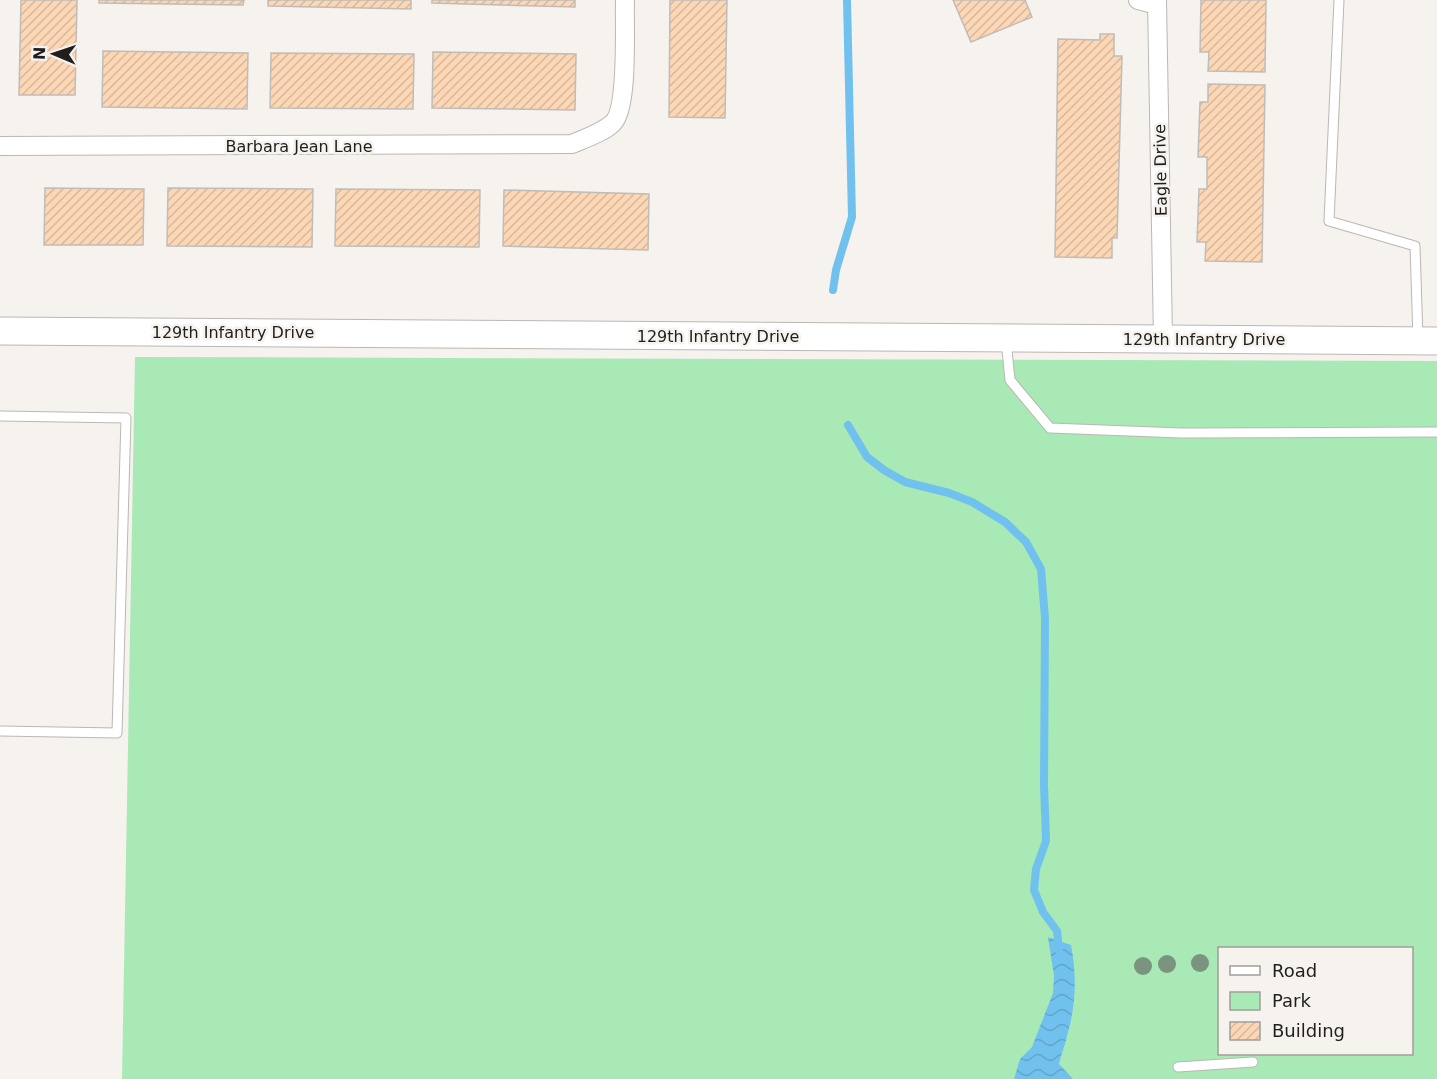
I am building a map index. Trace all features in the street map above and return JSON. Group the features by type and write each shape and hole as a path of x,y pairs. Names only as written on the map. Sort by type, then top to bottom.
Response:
{"street":[{"name":"Barbara Jean Lane","path":"0,146 572,144 596,134 615,121 624,93 625,0"},
{"path":"1137,0 1157,3"},
{"name":"Eagle Drive","path":"1157,3 1163,339"},
{"name":"129th Infantry Drive","path":"0,331 1427,341"}],"lane":[{"path":"1339,0 1329,221 1414,246 1427,341"},
{"path":"1006,338 1010,380 1050,428 1181,433 1437,432"},
{"path":"0,416 126,418 117,733 0,730"},
{"path":"1178,1067 1253,1062"}],"green space":[{"path":"135,357 1437,361 1437,1079 122,1079"}],"water":[{"path":"1048,937 1071,945 1075,979 1074,1002 1059,1064 1073,1079 1014,1079 1020,1059 1032,1047 1053,993 1054,976"}],"building":[{"path":"21,0 77,0 75,95 19,95"},
{"path":"99,0 244,0 243,5 99,3"},
{"path":"268,0 411,0 411,9 268,6"},
{"path":"432,0 575,0 575,7 432,3"},
{"path":"670,0 727,0 725,118 669,117"},
{"path":"953,0 1025,0 1032,17 971,42"},
{"path":"1201,0 1266,0 1265,72 1208,71 1209,52 1200,52"},
{"path":"1100,34 1114,34 1114,56 1122,56 1117,238 1112,238 1112,258 1055,257 1058,39 1100,40"},
{"path":"103,51 248,53 247,109 102,107"},
{"path":"433,52 576,54 575,110 432,108"},
{"path":"271,53 414,54 413,109 270,108"},
{"path":"1208,84 1265,85 1262,262 1205,261 1206,242 1197,242 1199,189 1207,189 1207,157 1198,157 1200,102 1208,102"},
{"path":"45,188 144,189 143,245 44,245"},
{"path":"168,188 313,189 312,247 167,246"},
{"path":"336,189 480,190 479,247 335,246"},
{"path":"504,190 649,194 648,250 503,246"}],"waterway":[{"path":"833,290 836,270 852,217 847,0"},
{"path":"848,425 867,457 884,470 905,482 949,493 972,502 1005,522 1026,542 1041,569 1045,618 1046,841 1036,869 1034,890 1043,912 1057,931 1059,950"}]}
